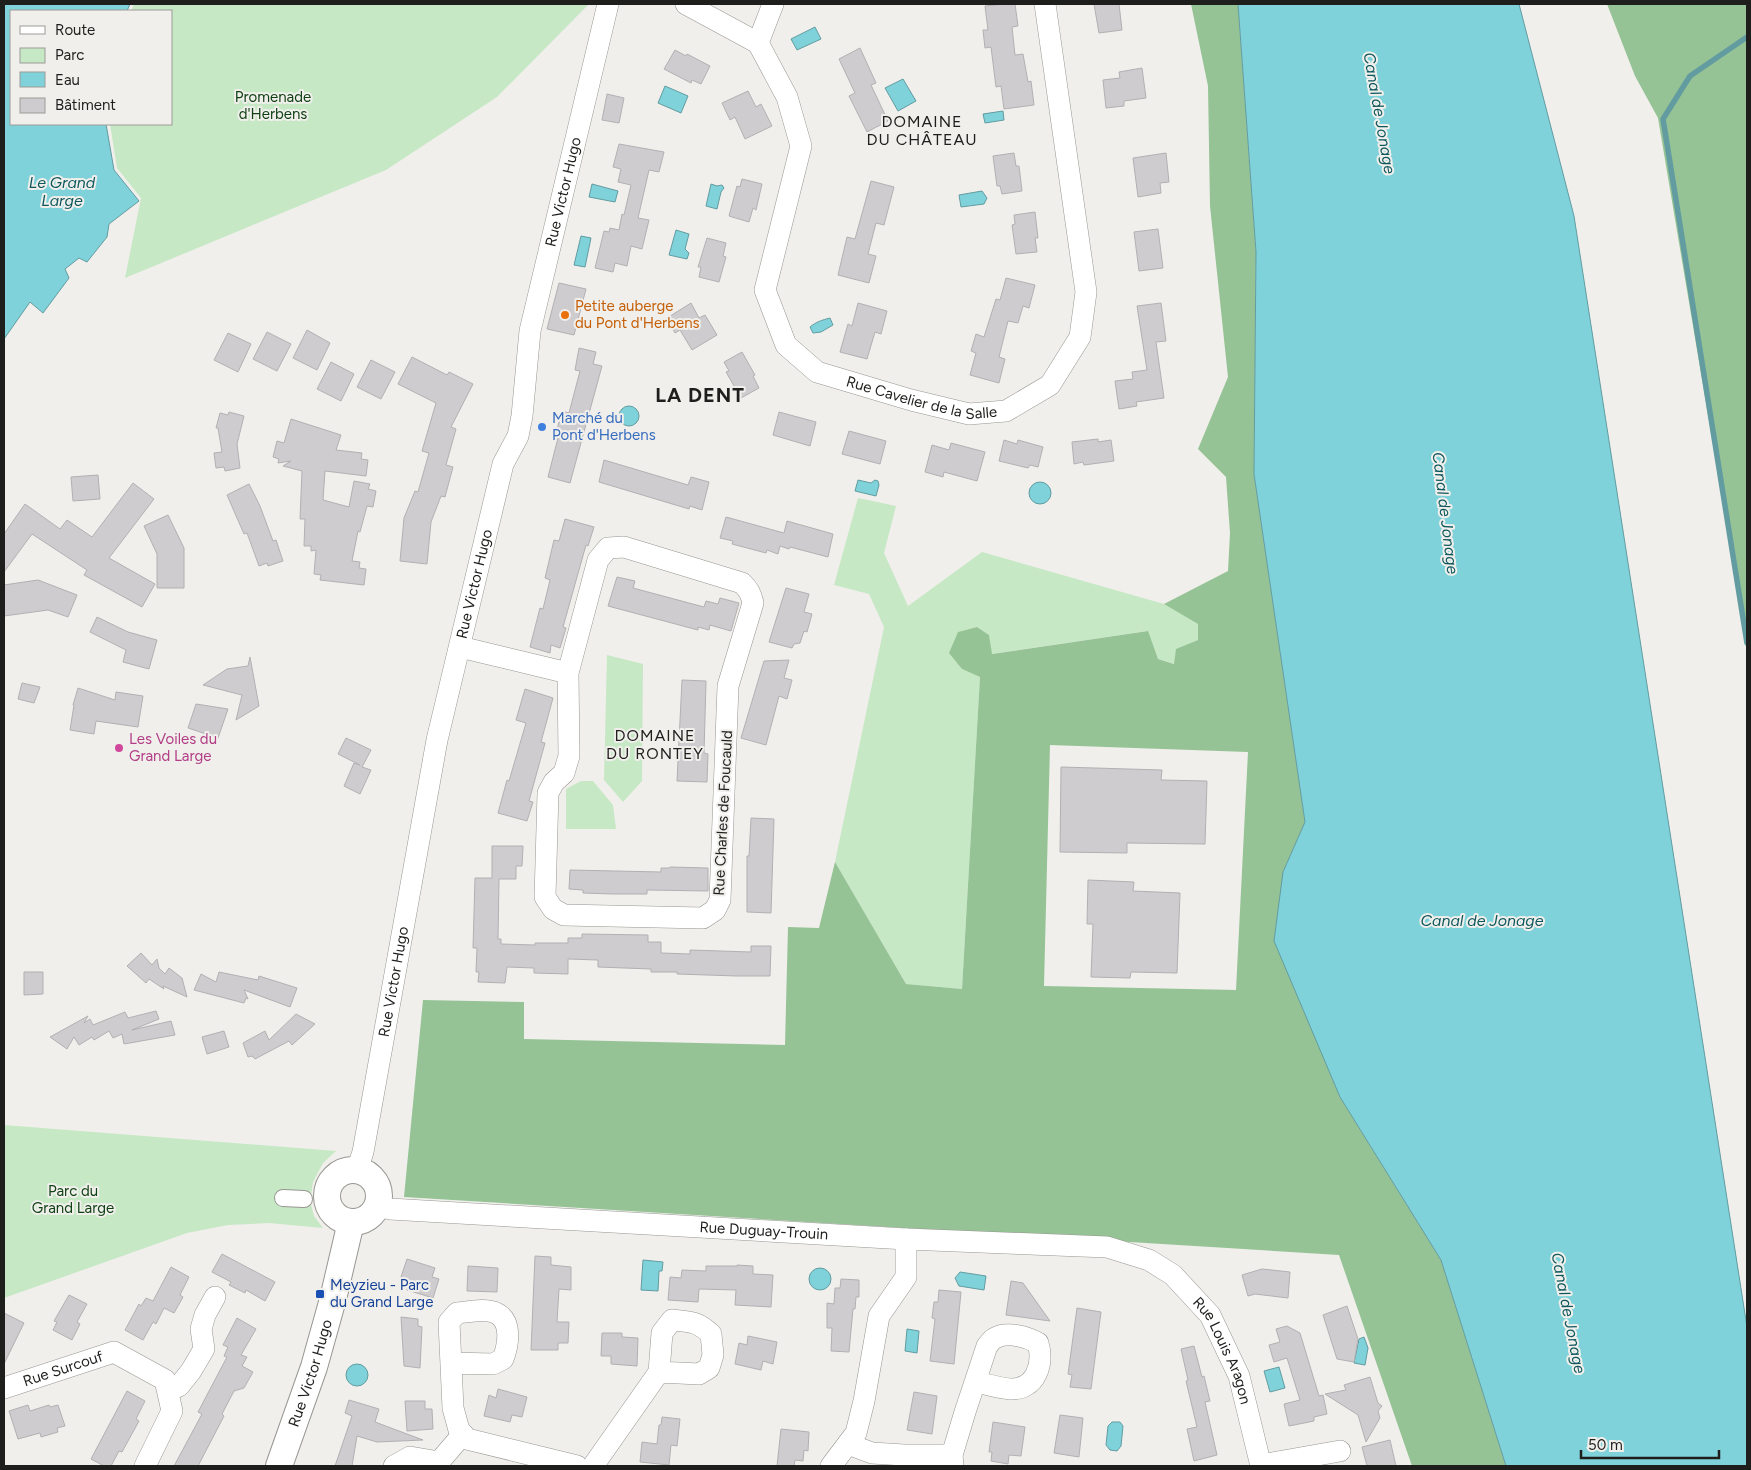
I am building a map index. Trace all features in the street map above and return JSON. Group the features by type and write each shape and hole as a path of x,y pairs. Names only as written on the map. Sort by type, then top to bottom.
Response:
{"street":[{"name":"Rue Victor Hugo","path":"357,1170 365,1142 437,740 503,464 518,436 522,416 530,331 608,4"},
{"path":"686,4 758,43 773,4"},
{"name":"Rue Cavelier de la Salle","path":"758,43 787,97 801,146 765,290 786,345 817,372 911,400 969,414 1006,411 1050,385 1080,337 1086,292 1045,4"},
{"name":"Rue Charles de Foucauld","path":"624,547 742,583 751,592 753,603 728,686 720,900 714,910 703,918 564,915 553,909 545,896 548,793 554,782 564,773 569,756 568,673 598,560 608,548 624,547"},
{"path":"460,647 568,673"},
{"path":"357,1170 366,1173 373,1179 377,1187 378,1205 367,1218 351,1222 342,1220 330,1209 327,1201 329,1184 340,1172 357,1170"},
{"path":"283,1198 304,1199"},
{"name":"Rue Duguay-Trouin","path":"378,1205 390,1209 906,1240 1106,1247 1149,1260"},
{"name":"Rue Victor Hugo","path":"279,1466 314,1367 334,1299 351,1222"},
{"path":"832,1466 856,1433 864,1401 879,1316 906,1277 906,1240"},
{"name":"Rue Louis Aragon","path":"1149,1260 1174,1275 1210,1315 1239,1376 1261,1466 1340,1451"},
{"path":"145,1466 172,1411 168,1391 179,1386 191,1371 204,1349 201,1329 205,1315 215,1297"},
{"name":"Rue Surcouf","path":"4,1388 114,1352 165,1380 168,1391"},
{"path":"451,1363 453,1408 459,1430 467,1439 577,1466"},
{"path":"593,1466 659,1372"},
{"path":"848,1444 872,1453 953,1461 975,1382"},
{"path":"394,1466 410,1457 440,1464 463,1434"}],"green space":[{"name":"Promenade d'Herbens","path":"134,4 589,4 497,97 386,170 125,278 141,198 117,168 110,125 172,125 172,10 131,10"},
{"path":"1191,4 1238,4 1256,252 1254,474 1305,822 1283,872 1340,1097 1441,1260 1506,1466 1412,1466 1339,1255 404,1197 423,1000 524,1002 524,1039 785,1045 788,927 819,928 835,862 906,984 962,989 980,677 962,669 949,653 958,632 977,627 989,635 992,654 1148,631 1158,659 1174,664 1176,649 1198,640 1198,624 1164,604 1228,571 1230,533 1226,477 1198,449 1228,377 1210,206 1208,86","holes":["1050,745 1248,752 1236,990 1044,986"]},
{"path":"1607,4 1747,4 1747,647 1658,118 1635,76"},
{"path":"858,498 896,506 884,553 908,606 982,552 1164,604 1198,623 1198,640 1177,649 1175,664 1158,659 1147,631 991,654 989,635 977,627 958,632 962,669 980,677 962,989 906,984 835,862 884,627 869,594 834,585"},
{"path":"607,655 643,664 642,781 623,802 604,780"},
{"path":"581,781 593,781 613,805 616,829 566,829 566,789"},
{"name":"Parc du Grand Large","path":"4,1125 336,1151 323,1163 313,1182 310,1201 314,1216 323,1228 269,1223 228,1225 187,1233 4,1298"}],"water":[{"name":"Le Grand Large","path":"4,4 130,4 127,10 10,10 10,125 106,125 114,170 139,201 109,224 107,237 87,262 79,258 65,269 69,278 43,313 30,302 4,339"},
{"name":"Canal de Jonage","path":"1238,4 1519,4 1574,216 1747,1327 1747,1466 1506,1466 1441,1260 1340,1097 1274,941 1283,872 1305,822 1254,474 1256,252"},
{"path":"815,27 821,39 797,50 791,39"},
{"path":"903,79 916,101 898,111 885,88"},
{"path":"665,86 688,96 681,113 658,103"},
{"path":"1003,111 1004,120 985,123 983,114"},
{"path":"592,184 618,191 615,202 589,197"},
{"path":"711,184 722,185 724,188 721,192 717,209 706,206"},
{"path":"982,191 987,198 984,204 961,207 959,195"},
{"path":"676,230 689,234 685,249 689,253 687,259 669,255"},
{"path":"581,236 591,238 585,267 574,265"},
{"path":"830,318 833,325 821,332 813,333 810,327 819,321"},
{"path":"625,406 633,406 639,412 639,420 633,426 625,426 619,420 619,412"},
{"path":"858,480 871,483 875,480 878,481 879,485 876,496 855,491"},
{"path":"1040,482 1048,485 1051,493 1048,501 1040,504 1032,501 1029,493 1032,485"},
{"path":"643,1260 663,1262 662,1271 659,1271 658,1291 641,1290"},
{"path":"820,1268 828,1271 831,1279 828,1287 820,1290 812,1287 809,1279 812,1271"},
{"path":"960,1272 986,1276 984,1290 959,1286 955,1278"},
{"path":"907,1329 919,1331 917,1353 905,1351"},
{"path":"1364,1337 1368,1348 1365,1365 1354,1363 1359,1339"},
{"path":"357,1364 367,1371 368,1375 361,1385 357,1386 347,1379 346,1375 353,1365"},
{"path":"1279,1367 1285,1388 1270,1392 1264,1371"},
{"path":"1112,1422 1120,1422 1123,1426 1121,1446 1117,1451 1110,1450 1106,1445 1108,1426"}],"building":[{"path":"1015,4 1018,26 1012,27 1015,55 1023,54 1028,82 1031,81 1034,105 1004,109 1001,86 996,87 991,47 985,48 983,30 988,30 985,6"},
{"path":"1094,4 1119,4 1122,30 1099,33"},
{"path":"860,48 876,83 871,85 888,121 867,132 849,96 855,93 839,59"},
{"path":"675,50 710,66 701,84 692,80 691,83 664,69"},
{"path":"1142,68 1146,98 1124,101 1124,106 1106,108 1103,80 1120,78 1119,72"},
{"path":"748,91 756,107 761,104 772,126 745,139 735,117 730,120 722,103"},
{"path":"607,94 624,98 619,123 602,120"},
{"path":"619,144 664,152 659,172 649,170 638,218 649,220 642,249 631,246 627,266 615,263 613,272 595,268 604,231 609,232 610,228 619,230 631,185 618,182 621,169 613,167"},
{"path":"1014,153 1016,166 1019,166 1022,191 1002,194 1000,186 997,186 993,156"},
{"path":"1166,153 1169,182 1160,183 1161,193 1138,197 1133,158"},
{"path":"742,179 762,184 756,210 753,208 749,222 729,216 737,186 740,187"},
{"path":"871,181 894,187 884,225 876,223 868,254 876,256 869,283 838,275 847,237 855,239"},
{"path":"1035,212 1038,238 1035,238 1037,252 1016,254 1012,225 1015,224 1014,215"},
{"path":"1158,229 1163,268 1139,271 1134,232"},
{"path":"707,238 726,243 723,256 726,257 719,282 699,277 701,267 698,267"},
{"path":"1006,278 1035,285 1029,308 1023,306 1018,323 1008,321 999,357 1005,359 999,383 970,375 976,353 971,351 976,334 984,337 996,299 1000,300"},
{"name":"Petite auberge du Pont d'Herbens","path":"559,283 586,289 574,335 547,329"},
{"path":"691,303 699,318 705,315 717,335 692,350 680,330 675,333 667,318"},
{"path":"858,303 887,311 881,334 875,332 867,359 840,352 848,324 852,326"},
{"path":"1161,303 1166,341 1156,342 1164,398 1136,402 1137,406 1119,409 1115,381 1133,379 1132,372 1147,370 1137,306"},
{"path":"307,330 330,343 317,370 293,358"},
{"path":"267,332 291,344 277,371 253,359"},
{"path":"228,333 251,344 238,372 214,360"},
{"path":"579,348 596,352 593,364 602,366 570,483 548,477 558,438 555,437 562,411 569,413 580,371 575,370"},
{"path":"742,352 755,375 753,376 759,388 741,398 726,372 729,371 724,362"},
{"path":"412,357 447,375 449,372 473,384 451,427 456,429 446,465 453,467 445,497 441,496 431,522 427,564 400,561 404,518 415,491 418,492 429,453 422,451 436,403 398,384"},
{"path":"371,360 395,372 381,399 357,387"},
{"path":"331,362 354,374 341,401 317,389"},
{"path":"229,412 244,416 237,444 240,468 225,471 224,467 216,468 214,453 222,452 218,428 216,428 220,413 228,415"},
{"path":"779,412 816,422 810,446 773,435"},
{"path":"291,419 341,435 336,450 362,453 361,459 368,460 366,476 325,471 323,500 349,507 354,481 370,484 368,489 376,491 373,507 367,506 360,532 358,531 352,561 360,562 359,568 366,569 364,585 320,580 321,575 314,574 316,550 311,551 311,546 304,546 305,519 300,519 302,471 283,466 291,461 278,463 279,459 273,457 277,441 284,443"},
{"path":"849,431 886,441 880,464 842,454"},
{"path":"1098,439 1098,442 1111,440 1114,461 1084,465 1083,462 1074,464 1072,442"},
{"path":"1004,440 1017,444 1018,440 1043,447 1038,467 1030,465 1028,468 999,461"},
{"path":"951,443 985,452 977,481 944,472 943,477 925,472 932,445 949,450"},
{"path":"604,460 688,485 691,477 709,482 702,510 690,506 689,509 599,482"},
{"path":"98,475 100,499 73,501 71,477"},
{"path":"133,483 154,499 109,558 155,584 142,607 84,575 87,570 32,534 4,572 4,534 25,504 60,529 67,520 92,537"},
{"path":"249,484 260,506 273,541 276,540 283,561 268,566 267,563 259,566 247,533 244,534 227,495"},
{"path":"168,515 184,548 184,588 157,588 157,554 144,526"},
{"path":"726,517 784,533 787,521 833,534 828,557 790,547 789,549 780,546 778,554 767,550 766,553 732,544 733,541 720,538"},
{"path":"565,519 594,527 588,546 586,545 563,627 566,628 560,648 551,645 550,653 530,647 540,608 543,609 550,580 545,578 554,540 559,541"},
{"path":"617,577 635,581 633,588 704,607 706,601 718,604 720,598 739,603 731,631 710,625 709,630 698,627 698,630 608,606"},
{"path":"38,580 77,595 68,617 48,610 4,616 4,585"},
{"path":"786,588 809,594 804,612 812,614 807,632 804,631 800,643 794,644 792,648 769,642"},
{"path":"97,617 128,632 157,640 149,669 123,662 126,650 90,632"},
{"path":"250,657 259,706 236,720 242,695 203,685 227,669 248,666"},
{"path":"789,660 784,678 792,680 787,699 779,696 766,745 741,738 764,661"},
{"path":"682,680 706,681 704,753 708,754 707,782 677,781"},
{"path":"22,683 40,687 34,703 18,699"},
{"path":"78,688 115,700 116,692 143,696 138,727 96,721 94,734 70,730 73,705"},
{"path":"525,689 553,698 541,742 545,743 529,801 533,802 527,821 498,813 526,723 516,720"},
{"path":"196,704 228,709 218,738 188,728"},
{"path":"346,738 371,750 362,767 371,770 360,794 344,786 354,763 360,765 338,754"},
{"path":"1061,767 1162,770 1161,780 1207,781 1205,844 1127,843 1127,853 1060,852"},
{"path":"751,818 774,819 771,913 747,912 747,856 749,856"},
{"path":"492,846 523,846 522,866 516,866 516,879 499,879 498,939 501,939 501,944 535,945 535,943 568,943 568,938 582,938 582,934 648,935 648,942 661,942 661,953 690,954 690,950 751,952 751,946 771,946 770,976 651,972 651,969 598,967 598,960 568,959 568,974 534,973 534,968 507,967 505,983 478,982 479,972 476,972 477,948 473,948 475,878 492,878"},
{"path":"661,868 708,868 708,891 647,890 647,894 613,894 583,893 583,890 569,889 570,870 661,872"},
{"path":"1088,880 1134,882 1133,891 1180,893 1177,973 1131,972 1130,978 1091,977 1093,924 1087,924"},
{"path":"141,953 152,965 157,959 159,968 165,974 169,968 182,978 187,997 163,986 164,989 149,979 146,983 127,966"},
{"path":"24,972 43,972 43,994 24,995"},
{"path":"219,972 258,980 259,976 297,988 290,1007 244,990 248,999 246,998 244,1003 194,990 201,974 216,982"},
{"path":"156,1011 159,1019 132,1030 171,1021 175,1035 124,1044 122,1034 113,1038 109,1031 94,1040 92,1037 79,1045 74,1037 67,1049 50,1037 88,1016 84,1023 90,1019 93,1025 125,1012 128,1018"},
{"path":"296,1014 315,1024 292,1045 289,1041 255,1059 252,1056 248,1057 243,1043 265,1031 269,1040"},
{"path":"224,1031 229,1047 207,1054 202,1037"},
{"path":"222,1254 275,1282 265,1301 246,1290 245,1293 229,1285 231,1282 212,1272"},
{"path":"535,1256 551,1257 551,1265 571,1267 571,1290 559,1289 557,1322 569,1322 568,1343 558,1343 558,1350 531,1350"},
{"path":"407,1259 435,1268 432,1277 439,1279 433,1298 407,1290 409,1283 400,1280"},
{"path":"468,1266 498,1268 497,1292 467,1291"},
{"path":"706,1266 753,1266 753,1274 773,1275 771,1307 735,1305 736,1290 699,1289 698,1302 668,1300 670,1277 681,1278 682,1270 706,1271"},
{"path":"171,1267 189,1277 180,1295 183,1297 174,1313 164,1308 156,1324 153,1322 143,1340 125,1330 139,1304 141,1306 146,1298 153,1301"},
{"path":"1262,1269 1290,1272 1288,1298 1255,1294 1248,1296 1242,1275"},
{"path":"841,1279 859,1280 859,1297 856,1297 855,1309 853,1309 849,1352 831,1351 832,1328 827,1328 827,1303 834,1304 835,1288 840,1288"},
{"path":"1011,1281 1023,1283 1050,1321 1006,1315"},
{"path":"939,1290 961,1292 954,1364 930,1361 935,1319 932,1318 934,1302 938,1302"},
{"path":"69,1295 87,1304 77,1322 80,1324 72,1340 53,1330 57,1322 54,1321"},
{"path":"1347,1306 1358,1339 1354,1362 1337,1359 1323,1315"},
{"path":"1077,1308 1101,1312 1091,1389 1070,1387 1072,1375 1068,1374"},
{"path":"4,1313 24,1323 4,1364"},
{"path":"401,1317 418,1319 418,1326 422,1327 420,1368 404,1366"},
{"path":"237,1318 256,1329 241,1355 247,1357 242,1366 253,1372 244,1388 234,1391 222,1414 224,1416 198,1466 174,1466 202,1414 198,1412 227,1357 224,1356 228,1347 223,1345"},
{"path":"1287,1326 1300,1333 1319,1396 1323,1395 1327,1414 1314,1417 1314,1421 1289,1426 1284,1404 1300,1400 1287,1358 1274,1362 1269,1345 1280,1342 1276,1329"},
{"path":"602,1333 622,1333 622,1337 638,1338 637,1366 611,1364 611,1356 601,1356"},
{"path":"748,1336 777,1342 773,1364 763,1361 761,1370 735,1364 739,1343 747,1345"},
{"path":"1194,1346 1210,1401 1205,1402 1217,1455 1194,1461 1187,1429 1197,1427 1186,1381 1188,1380 1181,1349"},
{"path":"1370,1377 1378,1403 1382,1406 1378,1411 1380,1418 1366,1442 1358,1415 1325,1394 1346,1390 1344,1385"},
{"path":"498,1389 527,1397 522,1417 512,1415 510,1422 484,1416 489,1395 496,1398"},
{"path":"127,1391 145,1401 136,1419 139,1421 122,1452 119,1451 111,1466 104,1466 91,1459"},
{"path":"914,1392 937,1396 932,1434 907,1430"},
{"path":"349,1400 379,1409 375,1422 423,1440 377,1442 357,1436 352,1466 335,1466 352,1416 345,1413"},
{"path":"405,1401 425,1401 425,1409 432,1409 433,1429 407,1431"},
{"path":"28,1405 30,1411 49,1405 50,1407 58,1405 65,1426 57,1428 58,1432 41,1437 40,1433 18,1439 9,1411"},
{"path":"1060,1415 1083,1418 1079,1457 1054,1453"},
{"path":"662,1417 680,1419 677,1446 671,1445 669,1465 640,1462 642,1442 657,1444"},
{"path":"993,1422 1025,1427 1021,1456 1009,1455 1008,1464 991,1461 992,1452 989,1452"},
{"path":"781,1429 809,1432 808,1451 804,1450 803,1461 795,1460 794,1466 777,1466"},
{"path":"1390,1440 1396,1466 1367,1466 1362,1447"}],"waterway":[{"path":"1747,37 1690,76 1663,119 1747,643"}],"place":[{"name":"Petite auberge du Pont d'Herbens","path":"565,315"},
{"name":"Marché du Pont d'Herbens","path":"542,427"},
{"name":"Les Voiles du Grand Large","path":"119,748"},
{"name":"Meyzieu - Parc du Grand Large","path":"320,1294"}],"district":[{"name":"DOMAINE DU CHÂTEAU","path":"922,130"},
{"name":"LA DENT","path":"700,395"},
{"name":"DOMAINE DU RONTEY","path":"655,744"}]}
